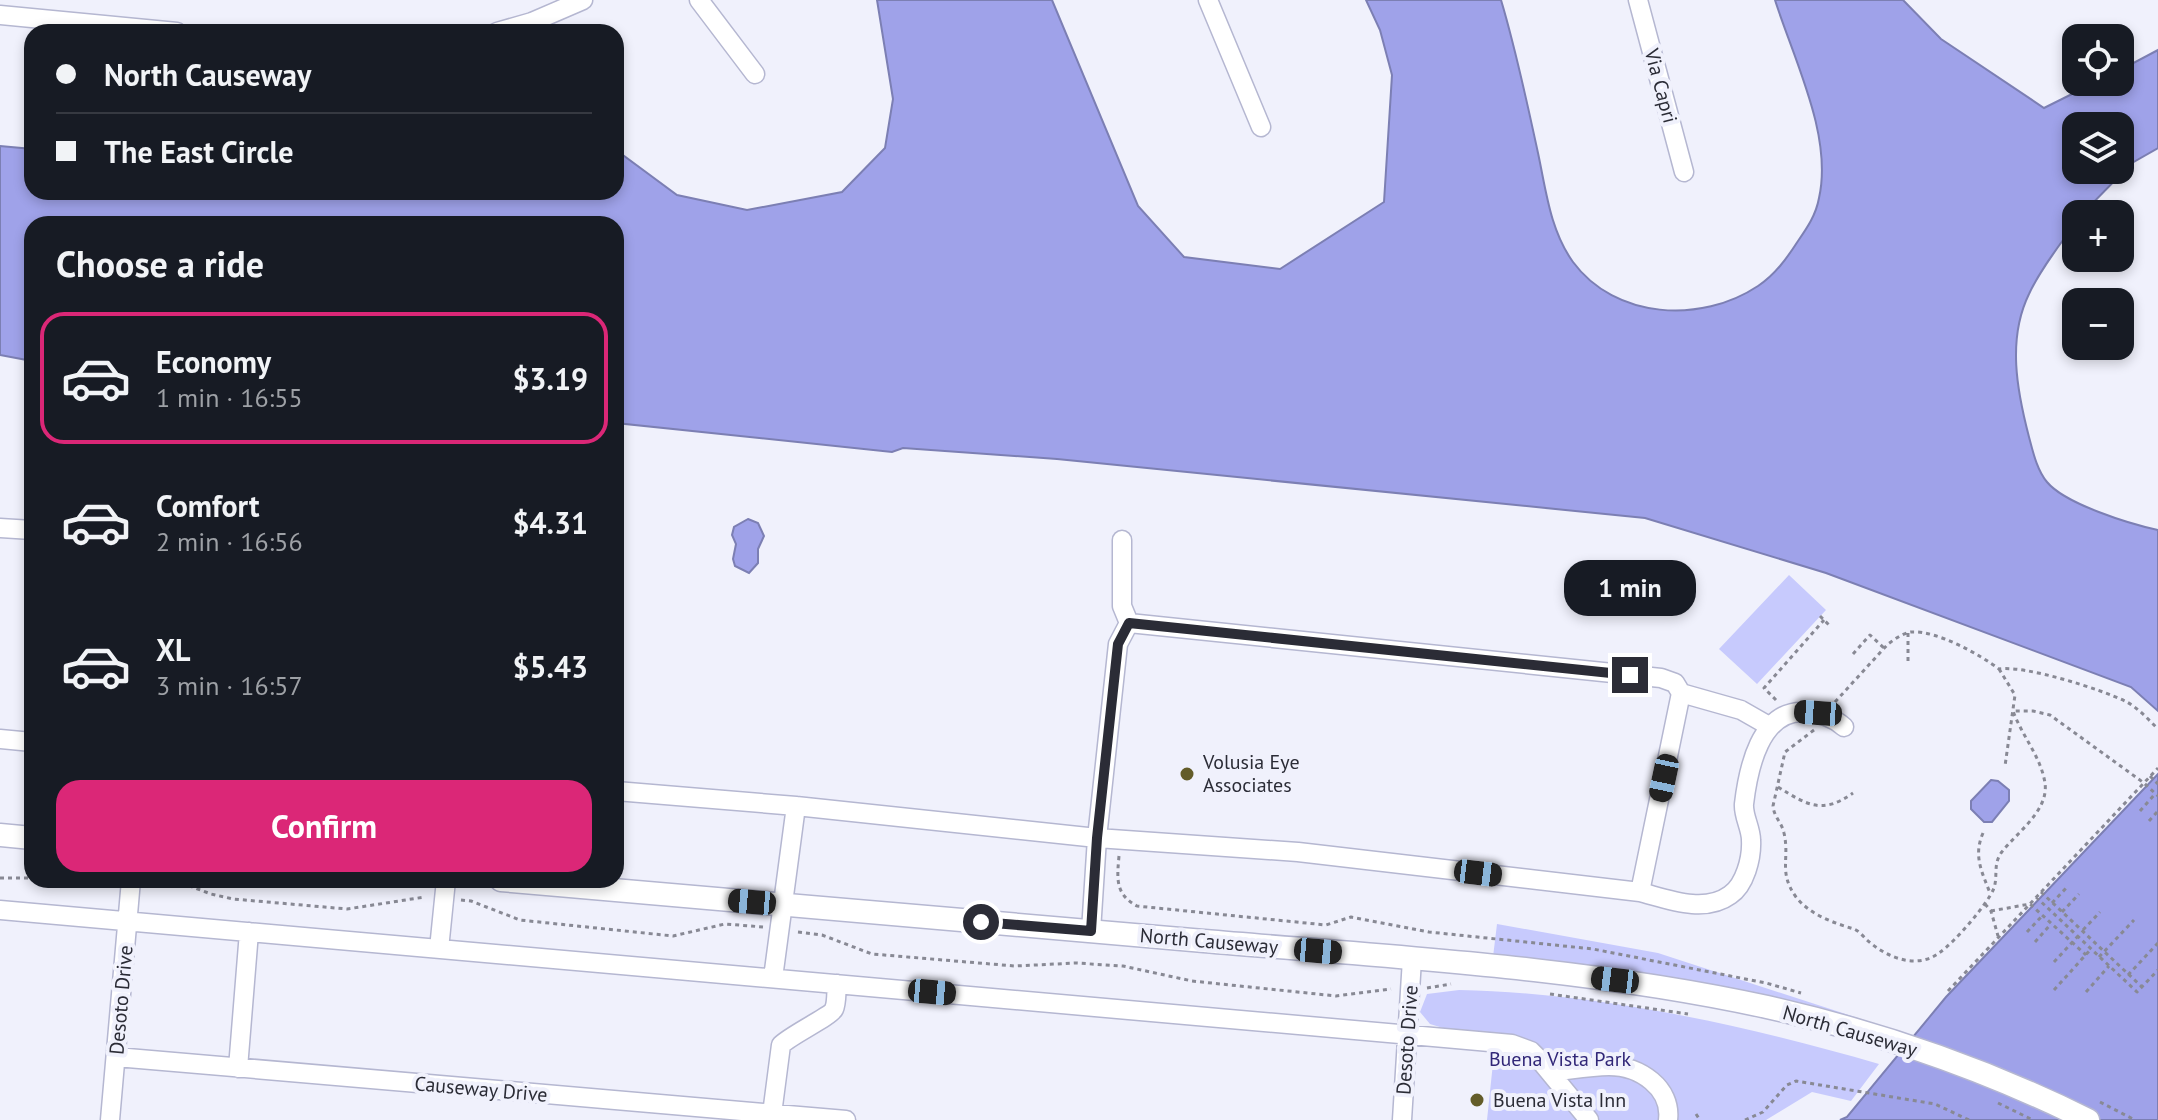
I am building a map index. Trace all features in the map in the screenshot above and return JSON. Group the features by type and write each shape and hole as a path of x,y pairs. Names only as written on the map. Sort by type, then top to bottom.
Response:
{"main road":[{"path":"0,835 24,837"},
{"name":"North Causeway","path":"591,888 1412,959 1631,983 1770,1008 1846,1028 1968,1068 2088,1120"}],"street":[{"path":"525,24 583,0"},
{"path":"699,0 755,74"},
{"path":"1208,0 1261,127"},
{"name":"Via Capri","path":"1638,0 1684,172"},
{"path":"0,15 94,24"},
{"path":"0,528 24,530"},
{"path":"1122,540 1122,606 1129,623"},
{"path":"1129,623 1661,678 1678,688 1741,710 1769,726"},
{"path":"1091,931 1097,838 1118,644 1129,623"},
{"path":"1640,892 1678,688"},
{"path":"624,792 796,806 1097,838 1298,852 1640,892 1681,903 1709,903 1730,895 1746,873 1751,839 1743,807 1758,744 1769,726 1796,711 1818,713 1837,720 1844,727"},
{"path":"0,739 24,741"},
{"path":"773,978 796,806"},
{"name":"Desoto Drive","path":"110,1120 130,888"},
{"path":"439,949 445,888"},
{"path":"0,910 1512,1044 1531,1051 1589,1120"},
{"path":"238,1068 249,932"},
{"name":"Desoto Drive","path":"1402,1120 1412,959"},
{"path":"772,1114 781,1045 835,1008 837,984"},
{"name":"Causeway Drive","path":"116,1057 846,1120"},
{"path":"1551,1072 1610,1066 1638,1074 1662,1090 1669,1103 1668,1120"}],"path":[{"path":"1820,616 1830,626"},
{"path":"1781,705 1764,688 1824,620"},
{"path":"1908,633 1908,661"},
{"path":"1833,705 1897,637 1908,633 1938,637 1985,658 1999,669 2015,695 2005,766"},
{"path":"1853,654 1870,635 1884,648"},
{"path":"1999,669 2009,668 2058,678 2125,701 2158,729"},
{"path":"2013,711 2050,715 2144,783 2156,795 2140,811"},
{"path":"1818,724 1808,737 1785,752 1778,787 1774,814 1784,831 1783,863 1788,884 1806,908 1845,928 1856,929 1883,952 1902,960 1916,961 1942,952 1985,904 1991,894 1995,864 2037,812 2043,799 2045,784 2038,760 2020,732 2013,711"},
{"path":"1948,991 2157,770"},
{"path":"2150,776 2158,784"},
{"path":"1778,787 1811,805 1826,807 1838,804 1853,793"},
{"path":"2149,821 2158,811"},
{"path":"1983,833 1977,847 1978,858 1991,894"},
{"path":"1119,856 1117,889 1126,900 1137,906 1326,925 1351,917 1429,932 1593,949 1766,983 1805,994"},
{"path":"0,878 24,878"},
{"path":"2052,903 2068,886"},
{"path":"2041,892 2142,987"},
{"path":"2062,912 2079,894"},
{"path":"2036,897 2137,992 2158,970"},
{"path":"1985,904 1991,911 1998,937"},
{"path":"1991,911 2030,904"},
{"path":"2030,904 2086,955"},
{"path":"2054,962 2100,912"},
{"path":"2027,932 2042,916"},
{"path":"2099,957 2134,920"},
{"path":"2035,942 2051,924"},
{"path":"2128,975 2158,943"},
{"path":"2054,990 2091,949"},
{"path":"2086,992 2109,966"},
{"path":"1388,989 1452,983"},
{"path":"1539,992 1691,1014"},
{"path":"1745,1120 1763,1112 1787,1085 1796,1081 1935,1104 1969,1120"},
{"path":"1991,1101 2033,1120"},
{"path":"1696,1114 1700,1120"}],"green space":[{"path":"1789,575 1826,610 1757,684 1719,649"},
{"path":"1497,924 1658,953 1898,1031 1493,957"},
{"name":"Buena Vista Park","path":"1459,990 1512,992 1618,1004 1777,1036 1879,1064 1851,1101 1812,1092 1766,1120 1487,1120 1495,1044 1430,1024 1420,1012 1427,994"}],"shaded area":[{"path":"877,0 1052,0 1138,206 1184,257 1280,269 1384,202 1392,75 1380,30 1366,0 1501,0 1550,209 1565,250 1591,281 1612,295 1635,305 1660,310 1685,310 1735,298 1764,282 1790,254 1818,204 1822,174 1816,124 1775,0 1903,0 1941,39 2044,108 2068,96 2134,96 2134,63 2158,50 2158,148 2134,162 2134,112 2062,112 2062,184 2111,184 2096,200 2062,200 2062,242 2045,266 2022,311 2016,365 2036,461 2047,482 2083,505 2158,530 2158,711 2131,687 1826,573 1645,518 1057,459 903,448 892,452 624,424 624,216 24,216 24,360 0,355 0,146 24,148 24,200 624,200 624,156 677,195 747,210 842,192 885,148 893,99"},
{"path":"748,519 758,523 764,536 758,549 758,563 749,573 735,566 736,544 732,535 734,527"},
{"path":"2158,774 2158,1120 1840,1120 1847,1117 1946,997"},
{"path":"1991,780 1998,781 2009,790 2009,801 1992,822 1984,822 1971,809 1971,801"}],"place":[{"name":"Volusia Eye Associates","path":"1187,774"},
{"name":"Buena Vista Inn","path":"1477,1100"}],"route":[{"path":"981,922 1091,931 1097,838 1118,644 1129,623 1630,675"}]}
